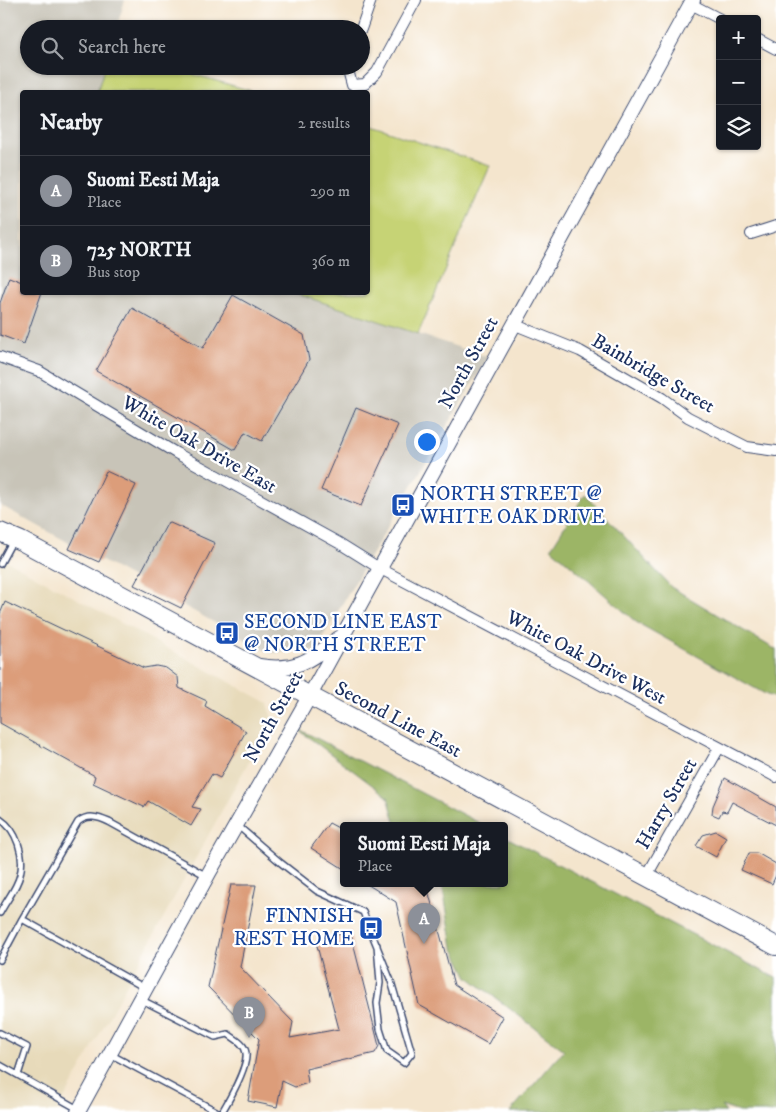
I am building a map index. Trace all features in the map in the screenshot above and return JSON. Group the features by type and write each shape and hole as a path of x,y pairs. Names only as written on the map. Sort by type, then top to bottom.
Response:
{"highway":[{"name":"Second Line East","path":"7,535 776,946"}],"main road":[{"name":"North Street","path":"79,1111 207,876 309,697 690,1"},
{"path":"251,665 274,669 298,665 310,660 343,634"}],"street":[{"path":"364,20 371,0"},
{"path":"349,75 352,85 365,84 377,72 416,0"},
{"path":"690,1 716,17"},
{"path":"761,41 776,49"},
{"path":"751,234 776,226"},
{"name":"Bainbridge Street","path":"513,324 580,352 662,398 688,417 747,447 776,450"},
{"name":"White Oak Drive East","path":"0,356 39,371 176,453 380,568"},
{"name":"White Oak Drive West","path":"380,568 776,777"},
{"name":"Harry Street","path":"646,877 719,748"}],"lane":[{"path":"0,564 7,535"},
{"path":"0,960 82,818 99,818 109,822 207,876"},
{"path":"0,819 12,831 19,846 21,861 20,876 0,913"},
{"path":"236,824 281,864 317,891 363,912 377,946 391,981 412,1053 404,1063 387,1052 380,1028 377,1003 380,983 377,946"},
{"path":"22,920 216,1037 228,1034 239,1041 245,1048 247,1055 237,1084 222,1112"},
{"path":"0,1033 27,1048 18,1075"},
{"path":"110,1054 218,1112"},
{"path":"0,1065 79,1111"}],"shaded area":[{"path":"0,0 125,0 119,20 20,20 20,75 102,75 98,90 20,90 20,295 300,295 488,357 315,650 270,653 0,505"},
{"path":"0,557 268,703 272,719 57,1112 0,1112"}],"green space":[{"path":"102,75 196,75 248,90 98,90"},
{"path":"370,126 490,166 418,334 300,295 370,295"},
{"path":"585,494 671,587 776,650 776,698 767,695 636,622 551,548"},
{"path":"295,727 477,822 395,822 388,797"},
{"path":"508,838 776,978 776,1112 739,1112 721,1106 726,1112 510,1112 564,1050 468,977 453,947 443,887 508,887"}],"building":[{"path":"9,277 20,281 20,295 41,295 24,344 0,335 0,303"},
{"path":"233,295 304,335 309,360 262,441 245,432 235,450 96,371 132,308 203,348"},
{"path":"356,408 398,425 361,506 321,490"},
{"path":"106,471 136,485 99,562 69,549"},
{"path":"168,522 215,543 181,608 134,585"},
{"path":"5,602 144,668 156,666 166,668 178,677 179,688 207,701 205,706 246,731 220,778 212,774 192,807 201,809 191,826 148,801 144,807 93,783 95,776 0,723 0,614"},
{"path":"725,778 776,807 776,825 732,802 727,812 722,811 719,817 712,814 713,806"},
{"path":"329,823 340,829 340,866 311,848"},
{"path":"716,831 726,837 716,857 696,846 703,835"},
{"path":"749,853 757,853 776,864 776,875 772,884 741,870"},
{"path":"231,885 256,885 240,967 293,1022 290,1038 339,1029 316,942 350,931 379,1046 375,1053 306,1069 308,1083 295,1087 282,1081 277,1107 248,1101 259,1039 208,987"},
{"path":"372,887 427,887 454,985 503,1017 488,1044 419,1005 396,902"}],"place":[{"name":"NORTH STREET @ WHITE OAK DRIVE","path":"403,505"},
{"name":"SECOND LINE EAST @ NORTH STREET","path":"227,633"},
{"name":"FINNISH REST HOME","path":"371,928"},
{"name":"Suomi Eesti Maja","path":"424,944"},
{"name":"725 NORTH","path":"249,1038"}]}
